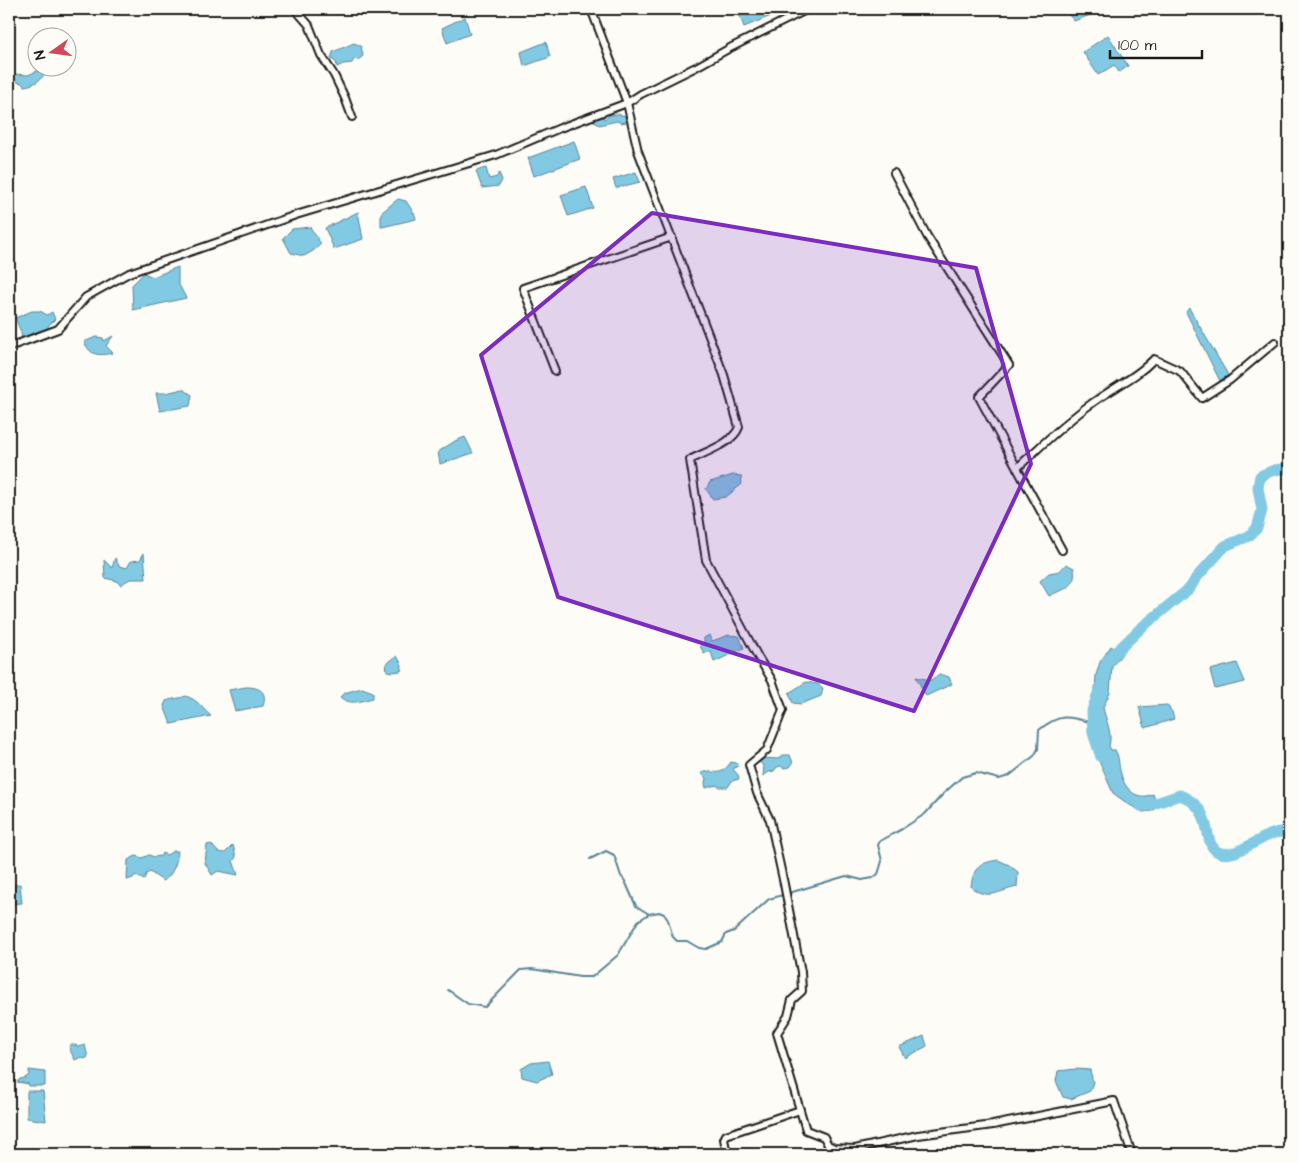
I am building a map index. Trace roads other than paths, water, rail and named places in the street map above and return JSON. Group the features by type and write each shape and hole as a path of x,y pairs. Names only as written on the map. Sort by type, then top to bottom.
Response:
{"street":[{"path":"295,9 309,25 321,54 345,98 352,117"},
{"path":"591,9 627,103 638,151 724,375 739,427 736,432 715,449 690,460 706,560 772,680 782,710 767,750 749,766 757,793 770,820 801,972 802,991 792,1000 788,1016 777,1033 806,1130 824,1137 828,1144 834,1148 855,1152 918,1135 993,1125 1114,1101 1132,1154"},
{"path":"9,347 58,329 86,297 129,273 296,215 496,155 627,103 641,94 804,11 803,9"},
{"path":"894,173 927,236 1009,365 980,397 1062,550"},
{"path":"555,371 523,288 672,236"},
{"path":"1018,468 1068,421 1092,402 1145,368 1154,359 1180,371 1202,398 1230,380 1276,342"},
{"path":"727,1154 724,1139 726,1135 800,1110"}],"water":[{"path":"737,9 782,9 783,11 744,27"},
{"path":"1064,9 1106,9 1074,21"},
{"path":"465,17 470,34 447,43 442,28"},
{"path":"1108,35 1128,66 1119,72 1114,65 1098,75 1083,52"},
{"path":"546,42 550,57 524,66 521,52"},
{"path":"354,43 361,46 363,56 358,60 354,59 352,63 337,67 336,62 331,59 333,52"},
{"path":"13,74 28,75 28,78 41,78 34,83 24,86 22,83 14,81"},
{"path":"618,114 625,116 626,122 621,123 617,121 599,125 592,120 600,115 605,119 610,115"},
{"path":"574,141 580,159 534,176 528,158"},
{"path":"486,168 489,179 497,177 499,173 502,180 499,186 482,188 476,171"},
{"path":"636,172 640,182 616,188 613,179"},
{"path":"586,187 593,208 568,216 561,195"},
{"path":"398,199 406,201 416,219 381,227 381,213"},
{"path":"358,212 363,239 334,249 325,228"},
{"path":"310,227 321,244 304,256 291,253 283,238 292,229"},
{"path":"178,267 178,283 186,298 133,310 132,285 144,273 153,277"},
{"path":"1189,308 1228,375 1220,381 1186,312"},
{"path":"32,311 40,311 47,315 52,312 55,319 48,326 50,332 22,342 21,332 15,318"},
{"path":"113,336 106,346 113,353 96,354 89,350 84,342 96,337 103,338 104,341"},
{"path":"183,389 192,395 190,406 160,411 156,393"},
{"path":"465,437 473,453 440,464 438,452"},
{"path":"733,475 741,476 742,484 726,497 713,499 706,489 710,482"},
{"path":"144,553 146,579 130,579 120,585 117,581 105,578 104,560 112,568 115,558 119,566 127,568 131,561 140,560"},
{"path":"1066,564 1074,568 1071,584 1049,596 1040,581 1049,573 1060,571"},
{"path":"709,635 712,641 729,635 739,636 744,648 714,662 711,651 704,653 700,646 704,643 704,638"},
{"path":"1111,646 1122,654 1112,666 1110,693 1103,707 1109,731 1109,746 1111,750 1115,750 1117,753 1123,780 1132,793 1142,796 1153,794 1157,808 1152,811 1143,812 1113,793 1098,759 1096,749 1098,741 1094,714 1096,675 1100,662"},
{"path":"397,656 402,665 401,671 387,671 386,664"},
{"path":"1237,663 1245,682 1215,689 1210,670"},
{"path":"939,674 949,677 952,684 926,696 916,677 931,680"},
{"path":"806,682 818,684 823,688 821,696 801,704 793,703 789,693"},
{"path":"246,687 258,689 263,693 263,706 235,711 229,690"},
{"path":"362,688 373,692 373,698 352,702 340,697 344,693"},
{"path":"186,696 198,703 211,716 171,724 164,706 166,701"},
{"path":"1167,705 1174,719 1145,728 1139,707"},
{"path":"783,755 790,755 793,763 790,767 777,767 774,771 763,776 764,766 759,762 760,758 778,759"},
{"path":"731,762 736,763 738,766 733,769 739,779 732,781 728,787 716,785 706,788 706,778 701,773 723,771"},
{"path":"211,844 218,852 225,853 233,845 236,857 233,861 238,875 218,871 212,875 205,863 207,845"},
{"path":"173,851 178,851 175,864 172,872 163,881 150,872 146,874 144,880 135,875 127,880 128,860 136,856 142,858 149,855 154,857 161,856 162,853 167,855"},
{"path":"998,860 1018,872 1017,887 988,894 971,887 973,875 978,868 986,863"},
{"path":"20,884 22,903 9,904 9,887"},
{"path":"924,1036 927,1046 905,1058 899,1047"},
{"path":"70,1045 79,1047 85,1045 88,1057 85,1059 81,1057 75,1060 69,1048"},
{"path":"548,1061 552,1074 537,1081 522,1077 521,1069 531,1063"},
{"path":"29,1070 45,1072 45,1086 29,1086 29,1084 17,1082 29,1075"},
{"path":"1090,1070 1093,1082 1090,1091 1071,1099 1063,1097 1056,1081 1058,1071"},
{"path":"27,1091 43,1091 46,1121 27,1118"}],"waterway":[{"path":"1107,661 1141,628 1190,588 1196,578 1225,546 1249,536 1257,528 1262,510 1258,488 1260,476 1274,470 1289,468"},
{"path":"1099,690 1092,711 1093,733 1101,757"},
{"path":"448,990 468,1004 485,1007 521,970 532,969 580,977 592,977 618,955 638,921 649,914 659,912 664,914 668,920 673,937 677,941 687,941 699,948 706,949 722,942 726,934 734,931 769,899 846,876 862,880 873,878 878,874 882,861 878,845 880,841 925,814 962,777 976,773 999,779 1009,776 1034,756 1038,749 1039,730 1059,718 1064,717 1093,723"},
{"path":"1141,806 1147,806 1180,795 1192,801 1204,817 1213,847 1218,852 1224,854 1239,851 1275,833 1286,831 1289,833"},
{"path":"590,859 606,851 614,855 621,876 636,906 649,914"}]}
